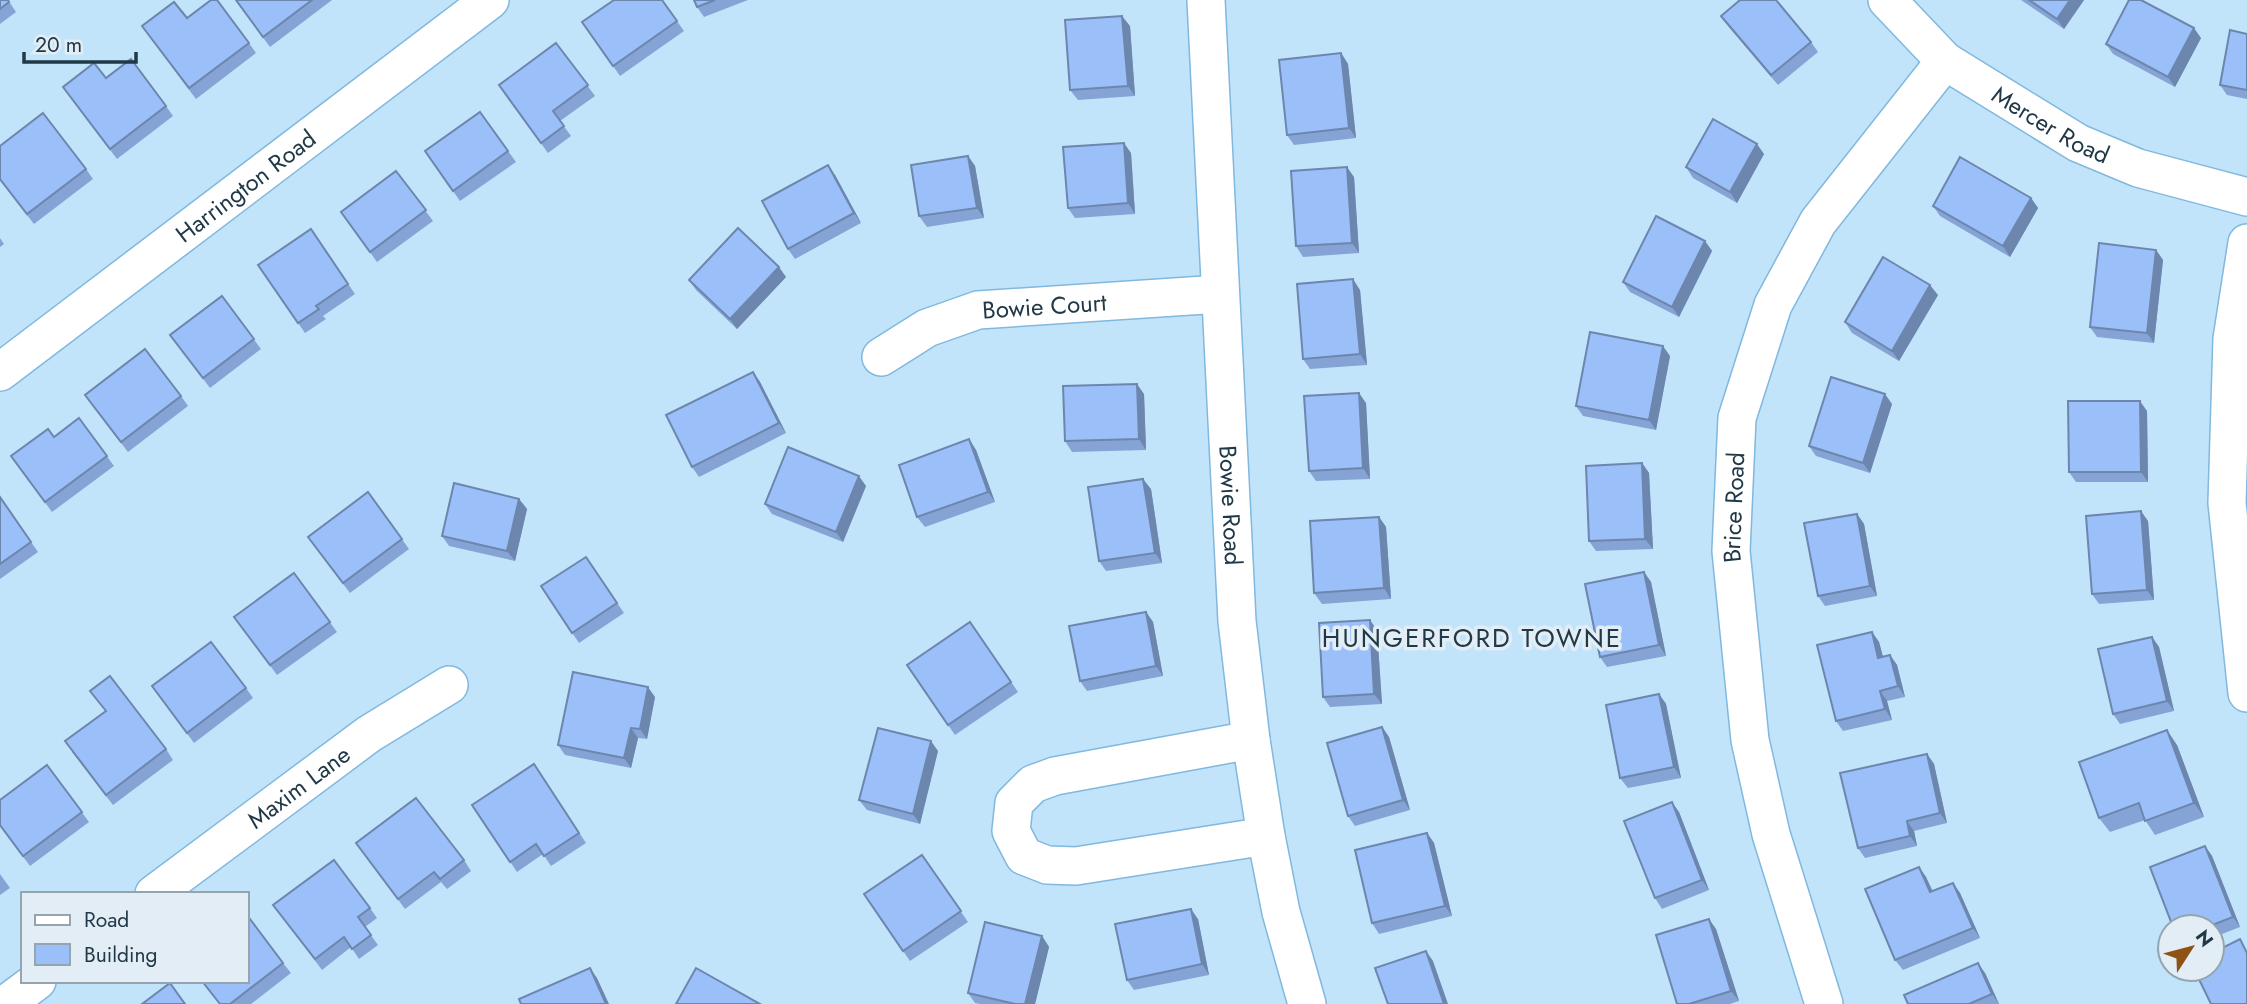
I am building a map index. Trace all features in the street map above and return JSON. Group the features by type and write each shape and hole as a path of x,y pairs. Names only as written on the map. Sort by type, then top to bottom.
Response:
{"street":[{"name":"Harrington Road","path":"0,372 490,0"},
{"name":"Bowie Road","path":"1206,0 1237,621 1266,836 1281,912 1307,1004"},
{"name":"Mercer Road","path":"1886,0 1945,61 2078,143 2138,169 2247,197"},
{"name":"Brice Road","path":"1824,1004 1771,834 1750,740 1731,551 1737,418 1773,305 1818,222 1945,61"},
{"path":"2247,243 2232,339 2227,503 2247,693"},
{"name":"Bowie Court","path":"881,357 927,328 978,310 1220,294"},
{"name":"Maxim Lane","path":"157,892 369,734 449,685"},
{"path":"1251,740 1055,776 1033,784 1014,803 1011,831 1024,856 1047,865 1076,866 1266,836"},
{"path":"6,1004 34,983"}],"building":[{"path":"0,0 8,0 9,2 0,9"},
{"path":"211,0 217,0 249,43 189,88 142,26 174,2 187,18"},
{"path":"236,0 312,0 263,37"},
{"path":"614,0 662,0 677,21 613,66 582,22"},
{"path":"694,0 715,0 697,7"},
{"path":"1740,0 1776,0 1811,42 1771,75 1721,16"},
{"path":"2029,0 2070,0 2057,19"},
{"path":"2129,0 2141,0 2194,28 2168,77 2106,44"},
{"path":"1122,16 1128,86 1070,90 1065,20"},
{"path":"2230,30 2247,34 2247,90 2220,85"},
{"path":"556,43 588,85 553,111 564,126 541,143 499,85"},
{"path":"1341,53 1349,128 1287,135 1279,60"},
{"path":"131,59 166,106 110,149 63,87 94,63 106,78"},
{"path":"480,112 508,151 453,191 425,151"},
{"path":"43,113 86,169 27,214 0,179 0,146"},
{"path":"1713,119 1757,144 1730,192 1686,167"},
{"path":"1124,143 1128,203 1068,208 1063,147"},
{"path":"968,156 977,208 919,216 911,165"},
{"path":"1960,157 2031,198 2003,246 1933,206"},
{"path":"828,165 854,213 788,249 762,201"},
{"path":"1347,167 1352,243 1296,246 1291,171"},
{"path":"396,171 426,210 370,252 341,212"},
{"path":"1656,216 1705,241 1672,307 1623,282"},
{"path":"738,228 779,267 730,319 689,280"},
{"path":"311,229 348,284 316,306 319,309 298,323 258,265"},
{"path":"2099,243 2156,250 2147,333 2090,327"},
{"path":"1883,257 1930,285 1892,351 1845,322"},
{"path":"1353,279 1360,354 1303,359 1297,284"},
{"path":"222,296 254,339 203,378 170,335"},
{"path":"1590,332 1663,346 1649,420 1576,406"},
{"path":"145,349 181,396 121,442 85,395"},
{"path":"753,372 779,423 692,467 666,415"},
{"path":"1831,377 1885,394 1863,463 1809,446"},
{"path":"1137,384 1139,439 1065,441 1063,386"},
{"path":"1359,393 1363,468 1309,471 1304,396"},
{"path":"2068,401 2140,401 2141,472 2069,472"},
{"path":"79,418 107,456 45,502 11,456 48,429 54,437"},
{"path":"969,439 988,492 917,517 899,465"},
{"path":"788,447 859,476 836,532 765,504"},
{"path":"1642,463 1645,539 1589,541 1586,466"},
{"path":"1143,479 1155,553 1099,561 1088,487"},
{"path":"454,483 519,499 507,551 442,536"},
{"path":"368,492 402,539 343,583 308,537"},
{"path":"0,497 31,542 0,564"},
{"path":"2141,511 2147,590 2092,594 2086,516"},
{"path":"1857,514 1870,586 1818,596 1804,523"},
{"path":"1379,517 1384,588 1314,593 1310,521"},
{"path":"586,557 617,603 572,633 541,586"},
{"path":"1644,572 1659,645 1600,657 1585,584"},
{"path":"294,573 330,622 270,665 234,617"},
{"path":"1146,612 1156,666 1080,681 1069,626"},
{"path":"1370,620 1374,694 1323,697 1319,623"},
{"path":"970,622 1011,682 948,725 907,665"},
{"path":"1872,632 1878,658 1890,655 1898,686 1880,691 1885,709 1836,721 1817,645"},
{"path":"2152,637 2167,701 2113,714 2098,649"},
{"path":"211,642 246,688 187,733 152,686"},
{"path":"573,672 648,687 640,729 631,728 624,758 558,745"},
{"path":"110,676 166,749 106,795 65,741 106,711 90,691"},
{"path":"1659,694 1674,767 1620,778 1606,705"},
{"path":"1382,727 1403,800 1348,816 1327,743"},
{"path":"878,728 931,741 913,814 859,800"},
{"path":"2167,730 2194,803 2145,821 2139,803 2099,818 2079,762"},
{"path":"1927,754 1940,813 1907,821 1910,836 1858,848 1840,773"},
{"path":"534,764 579,833 544,856 536,844 510,862 472,805"},
{"path":"47,765 82,812 23,856 0,825 0,800"},
{"path":"416,798 464,860 440,879 434,872 398,899 356,843"},
{"path":"1672,802 1702,880 1655,898 1624,821"},
{"path":"1427,833 1445,906 1372,923 1355,850"},
{"path":"2205,846 2233,917 2226,920 2226,913 2168,913 2150,867"},
{"path":"922,855 961,911 903,951 864,894"},
{"path":"334,860 370,908 358,917 371,935 352,949 344,937 315,959 273,905"},
{"path":"1919,867 1930,892 1953,883 1973,928 1895,960 1865,889"},
{"path":"1191,909 1202,964 1127,980 1115,924"},
{"path":"250,919 283,963 230,1004 220,1004 204,983 248,983"},
{"path":"1709,919 1731,991 1689,1004 1677,1004 1656,935"},
{"path":"985,922 1042,936 1025,1004 968,993"},
{"path":"2240,939 2247,953 2247,1004 2211,1004 2201,983 2226,983 2226,946"},
{"path":"1426,951 1444,1004 1388,1004 1375,968"},
{"path":"1978,963 1992,994 1969,1004 1908,1004 1904,995"},
{"path":"590,968 606,1004 521,1004 519,999"},
{"path":"696,968 760,1004 676,1004"},
{"path":"170,983 185,1004 142,1004"}],"district":[{"name":"HUNGERFORD TOWNE","path":"1472,638"}]}
